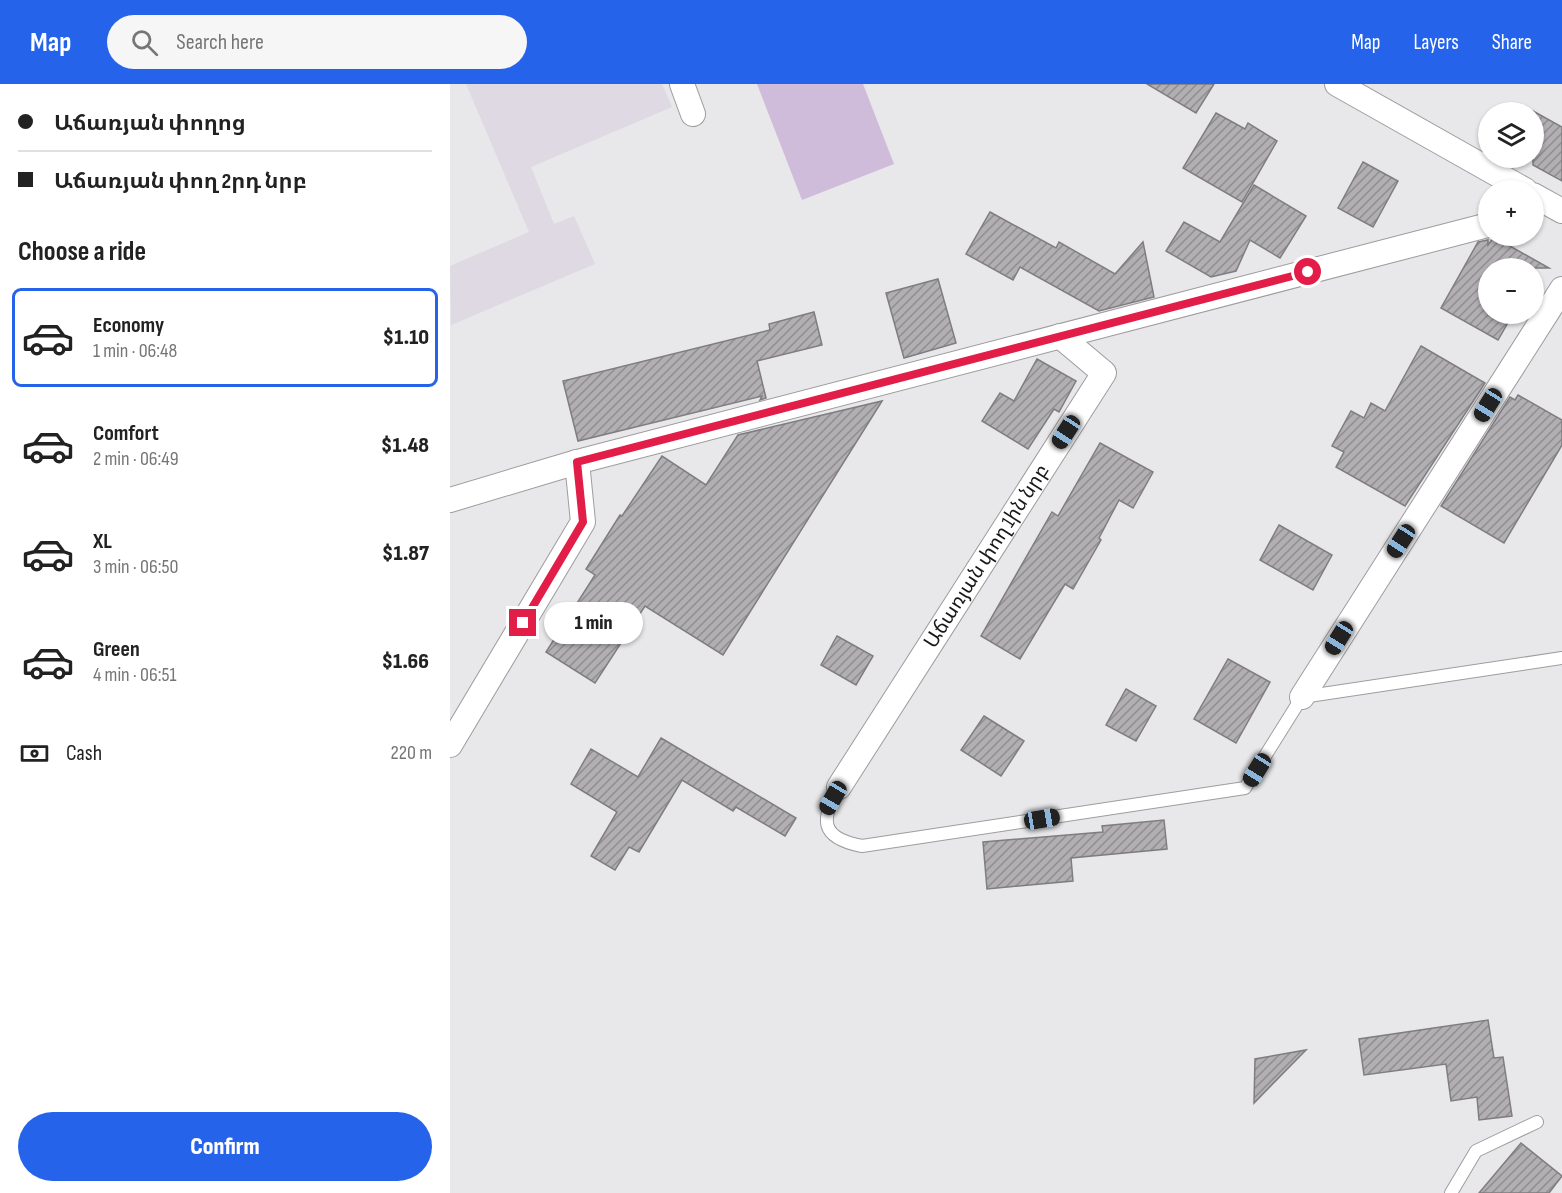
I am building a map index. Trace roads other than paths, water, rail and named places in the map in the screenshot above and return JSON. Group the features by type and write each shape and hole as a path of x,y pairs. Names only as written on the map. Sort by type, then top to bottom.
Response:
{"street":[{"path":"682,84 693,114"},
{"path":"1337,84 1507,180"},
{"path":"450,500 577,462 1478,228"},
{"path":"1302,697 1562,289"},
{"name":"Աճառյան փող 1ին նրբ","path":"839,787 1104,373 1060,336"},
{"path":"450,745 583,522 577,462"}],"lane":[{"path":"839,787 826,809 826,824 833,837 846,843 862,846 1245,789 1302,697 1562,658"},
{"path":"1451,1193 1476,1151 1537,1122"}]}
